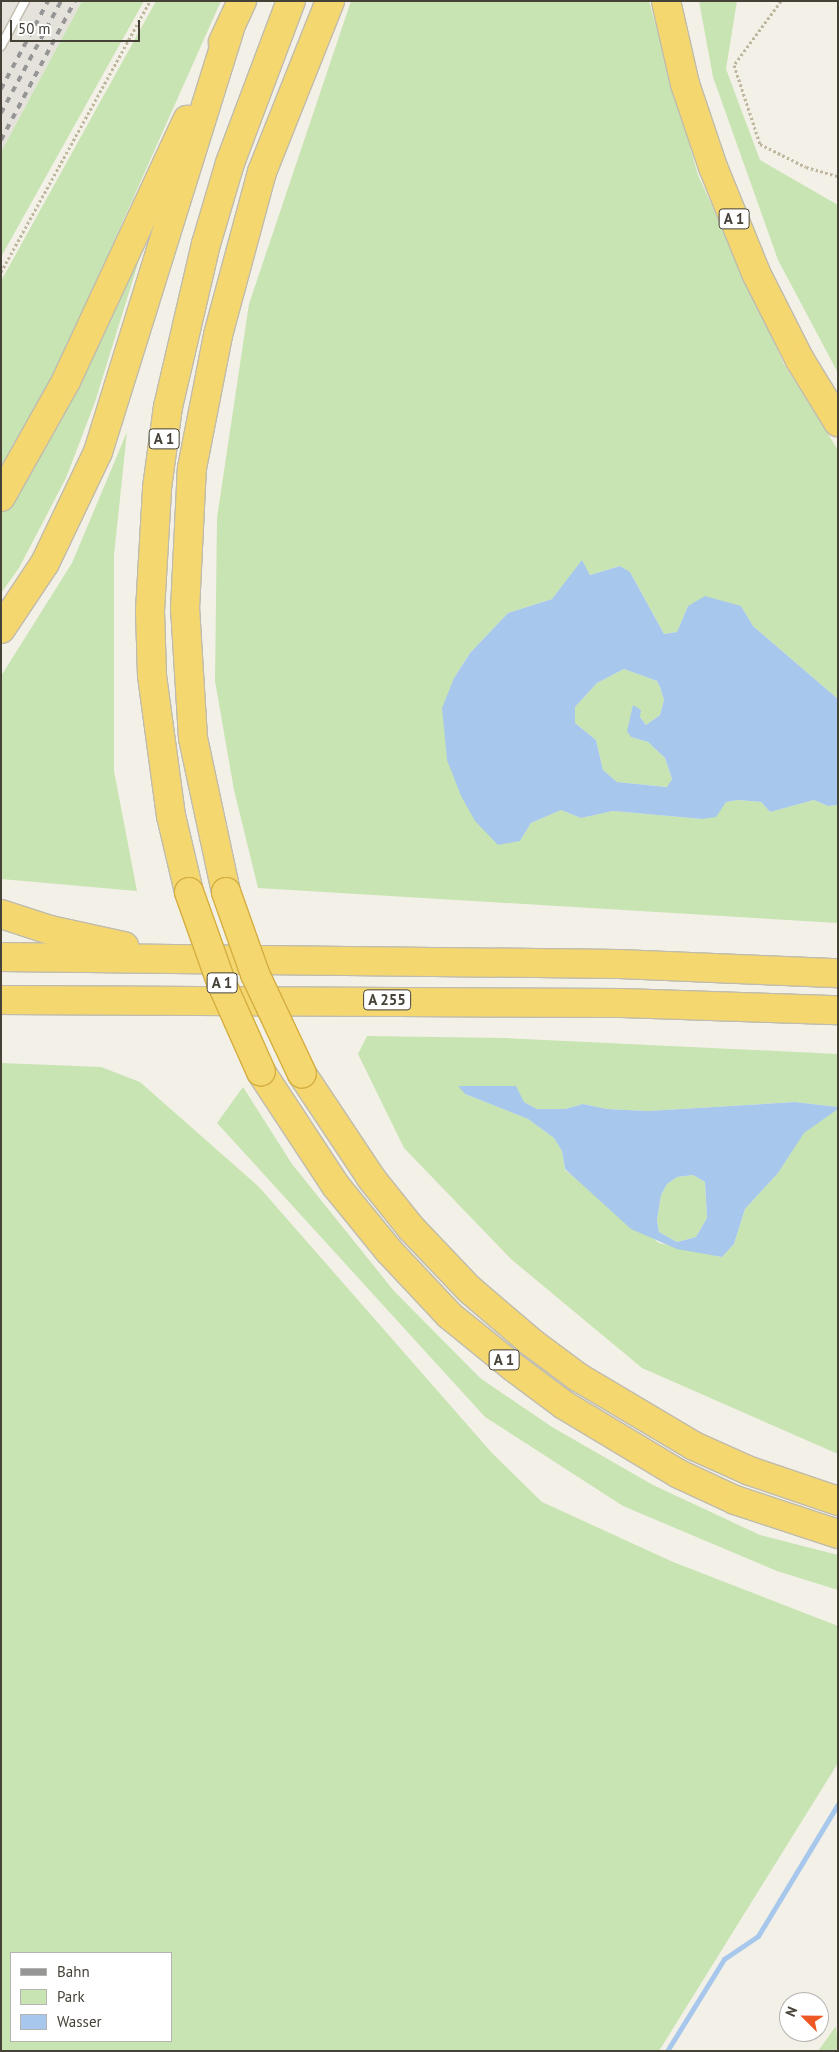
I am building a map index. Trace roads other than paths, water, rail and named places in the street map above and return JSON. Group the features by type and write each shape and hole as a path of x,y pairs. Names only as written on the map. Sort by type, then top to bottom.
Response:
{"highway":[{"name":"A 1","path":"290,1 230,163 206,244 168,406 157,488 150,610 152,676 171,816 189,892 221,982 261,1072 336,1186 388,1251 449,1315 513,1367 564,1405 678,1474 735,1500 838,1534"},
{"path":"330,1 262,172 218,335 192,468 184,609 193,738 226,892 255,974 302,1074 371,1178 411,1228 469,1289 532,1342 578,1377 694,1446 750,1471 838,1501"},
{"name":"A 1","path":"666,1 685,84 713,167 752,264 800,360 838,422"},
{"path":"1,498 66,381 237,13"},
{"path":"1,629 45,563 98,452 237,13"},
{"path":"1,914 50,930 176,958"},
{"path":"1,957 619,964 838,973"},
{"name":"A 255","path":"1,1000 622,1003 838,1010"}],"lane":[{"path":"1,46 25,1"}],"water":[{"path":"582,560 590,575 620,566 630,572 664,634 677,632 688,606 705,596 741,606 753,626 838,699 838,805 828,806 814,800 770,812 761,802 738,800 726,802 716,817 702,819 613,811 581,818 561,810 531,823 520,841 498,845 475,821 461,796 447,760 442,708 454,678 470,653 508,613 552,599","holes":["624,669 657,681 664,700 660,715 646,725 640,717 641,710 633,705 627,731 631,737 648,742 665,758 672,779 667,787 617,782 603,770 596,740 575,723 575,707 597,683"]},
{"path":"458,1086 516,1086 524,1102 537,1109 565,1109 583,1104 607,1109 648,1111 795,1102 838,1107 838,1109 804,1133 778,1173 745,1209 734,1244 722,1257 677,1249 631,1229 565,1169 562,1151 554,1138 528,1119 465,1094","holes":["693,1175 705,1182 707,1218 696,1237 677,1242 659,1232 657,1220 661,1195 667,1184 677,1177"]}],"waterway":[{"path":"667,2051 724,1959 758,1936 838,1804"}],"railway":[{"path":"1,89 48,1"},
{"path":"1,113 61,1"},
{"path":"1,140 75,1"}]}
